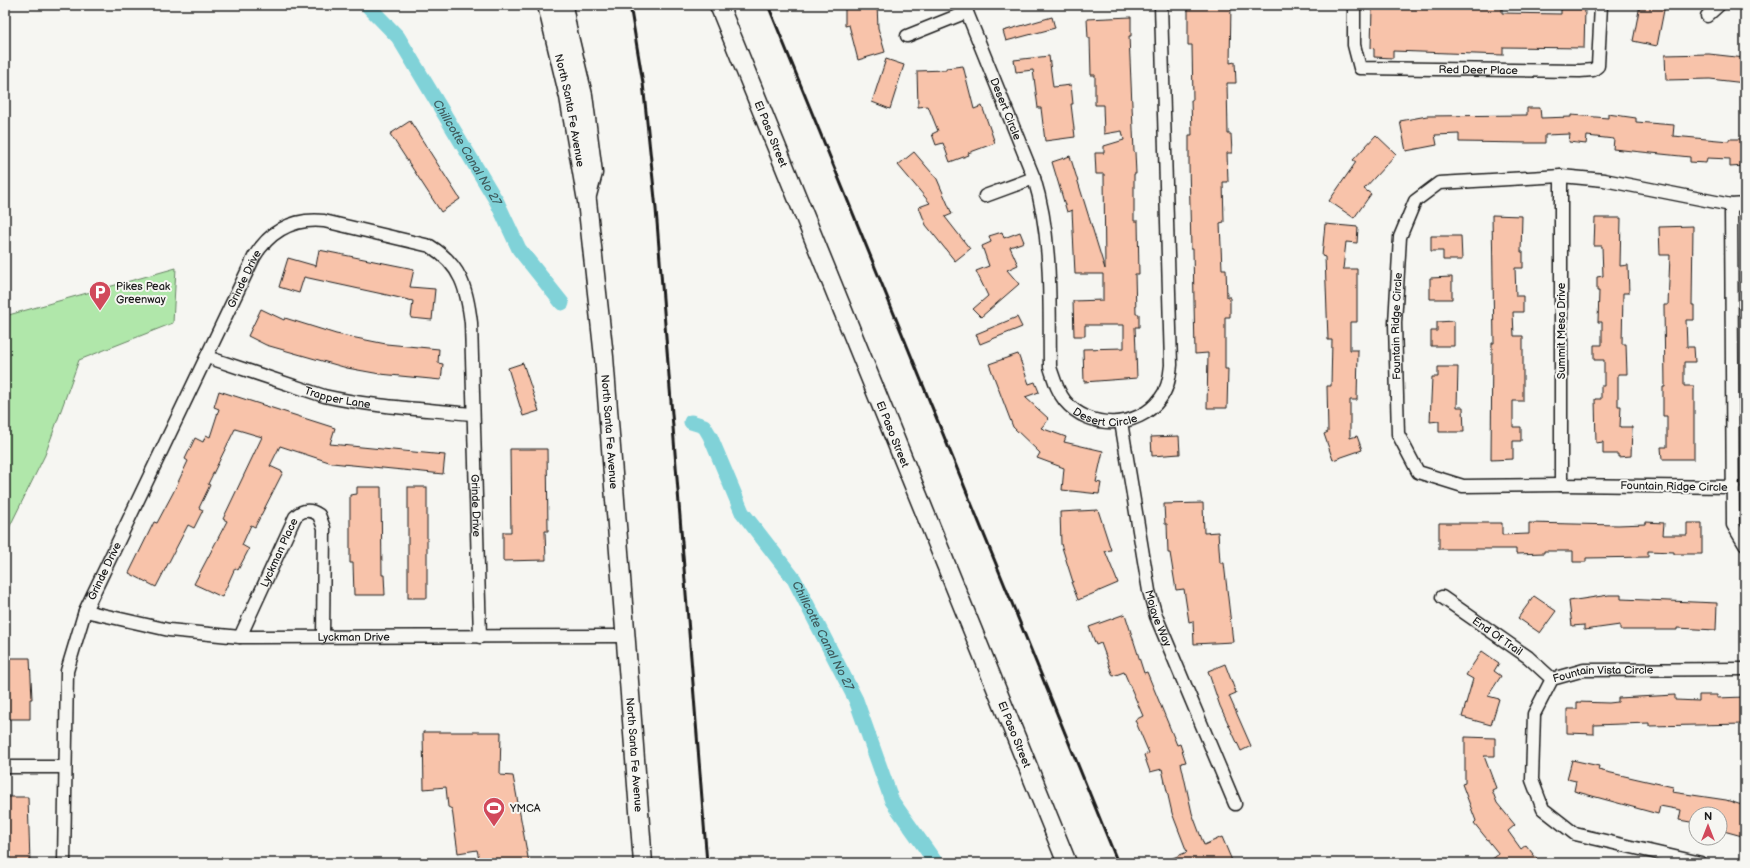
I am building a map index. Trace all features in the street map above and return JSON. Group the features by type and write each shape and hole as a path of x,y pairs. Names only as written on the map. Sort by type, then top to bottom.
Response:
{"main road":[{"name":"North Santa Fe Avenue","path":"547,5 572,111 587,201 604,357 643,863"},
{"name":"El Paso Street","path":"719,5 1067,863"}],"street":[{"path":"564,5 584,95 594,173 587,201"},
{"name":"Desert Circle","path":"966,8 1034,178 1041,202 1047,238 1050,367 1056,385 1065,401 1082,414 1102,422 1121,422 1145,414 1160,399 1169,383 1171,365 1161,5"},
{"name":"Red Deer Place","path":"1354,5 1354,45 1360,68 1580,71 1593,70 1598,66 1601,5"},
{"path":"1707,16 1719,5"},
{"path":"907,36 966,8"},
{"name":"Fountain Ridge Circle","path":"1733,487 1561,485 1463,486 1418,472 1398,434 1395,323 1400,237 1415,202 1439,183 1561,176 1604,180 1731,205 1745,204"},
{"name":"Summit Mesa Drive","path":"1561,176 1561,485"},
{"path":"985,196 1034,178"},
{"path":"1731,205 1733,525 1745,545"},
{"name":"Grinde Drive","path":"64,863 67,670 85,611 254,257 262,244 281,229 298,222 310,220 338,224 430,246 443,254 452,263 467,290 471,323 472,414 480,637"},
{"name":"Trapper Lane","path":"207,357 324,396 373,405 472,414"},
{"name":"Mojave Way","path":"1121,422 1149,591 1156,616 1235,804"},
{"name":"Lyckman Place","path":"240,637 295,517 304,511 309,510 319,515 324,528 324,638"},
{"name":"End Of Trail","path":"1442,597 1528,658 1552,679"},
{"name":"Lyckman Drive","path":"85,611 169,630 240,637 324,638 625,636"},
{"name":"Fountain Vista Circle","path":"1701,863 1575,834 1543,809 1532,780 1534,714 1552,679 1584,670 1745,669"},
{"path":"5,766 66,767"}],"green space":[{"path":"176,268 173,323 79,360 45,455 5,536 5,316"}],"building":[{"path":"877,5 878,28 885,52 858,60 849,25 845,26 845,7"},
{"path":"1188,5 1231,5 1230,63 1235,62 1236,83 1227,83 1228,134 1231,134 1232,153 1227,153 1228,182 1223,182 1224,222 1220,223 1222,269 1226,269 1227,297 1230,297 1230,317 1225,317 1225,369 1228,369 1227,408 1207,408 1208,353 1195,354 1193,249 1191,249 1189,164 1189,135 1192,135 1191,100 1193,100 1192,45 1188,45"},
{"path":"1412,5 1502,5 1502,13 1561,14 1561,9 1585,9 1584,48 1503,47 1503,55 1393,51 1393,58 1374,57 1374,49 1371,48 1372,7 1412,8"},
{"path":"1640,5 1665,5 1657,46 1633,41"},
{"path":"1052,17 1055,28 1006,41 1003,31"},
{"path":"1131,17 1131,36 1129,36 1136,174 1134,174 1134,221 1138,221 1139,274 1135,274 1136,314 1139,314 1139,327 1135,327 1137,378 1084,382 1083,349 1124,348 1124,325 1085,325 1085,336 1074,336 1073,301 1103,300 1103,274 1075,274 1072,210 1067,212 1052,162 1070,156 1105,269 1104,174 1096,174 1095,153 1104,153 1104,146 1124,140 1122,131 1104,134 1103,105 1095,105 1095,75 1091,75 1090,38 1088,38 1087,19"},
{"path":"1709,54 1745,58 1745,83 1710,79 1666,80 1665,55"},
{"path":"1049,56 1053,87 1071,85 1073,104 1071,104 1075,137 1045,141 1041,108 1038,108 1033,70 1016,72 1014,60"},
{"path":"886,59 904,65 890,109 872,102"},
{"path":"963,66 974,109 982,106 995,143 968,153 969,155 950,162 943,143 936,145 932,134 938,131 928,106 918,107 917,71 946,70 946,68"},
{"path":"1527,108 1540,108 1541,118 1571,117 1571,115 1608,118 1608,114 1636,118 1636,122 1674,125 1673,136 1729,141 1729,139 1745,139 1745,166 1730,167 1730,159 1707,158 1706,163 1690,162 1690,157 1613,149 1614,139 1587,136 1586,144 1569,142 1570,134 1545,135 1545,143 1459,142 1459,134 1435,135 1437,145 1406,151 1400,121 1427,116 1527,115"},
{"path":"410,121 460,199 441,212 390,134"},
{"path":"1376,135 1396,154 1364,189 1371,194 1354,218 1329,201 1356,162 1353,160"},
{"path":"914,152 937,179 952,214 945,217 970,249 955,261 926,225 919,207 930,203 898,165"},
{"path":"1492,215 1522,216 1521,252 1523,252 1523,268 1515,268 1516,296 1523,296 1523,312 1513,312 1514,336 1523,336 1523,401 1513,401 1513,427 1521,427 1521,441 1513,441 1513,459 1491,460 1492,343 1494,343"},
{"path":"1595,218 1621,218 1620,266 1628,265 1629,293 1623,293 1622,344 1626,344 1627,374 1618,374 1618,406 1621,406 1620,427 1632,427 1631,456 1618,457 1618,454 1603,454 1603,442 1596,443 1595,399 1601,399 1601,386 1604,386 1604,360 1594,360 1594,345 1602,345 1602,322 1598,322 1599,291 1597,291 1597,277 1603,276 1602,246 1594,246"},
{"path":"1325,224 1358,227 1357,243 1346,242 1343,269 1357,269 1357,322 1350,322 1350,350 1358,350 1357,400 1350,400 1350,438 1357,436 1362,450 1333,460 1324,434 1328,432 1327,386 1331,386 1332,340 1328,340 1325,257 1322,256"},
{"path":"1693,226 1692,305 1694,305 1694,320 1686,320 1687,347 1694,347 1695,362 1684,362 1684,386 1694,386 1694,459 1662,459 1661,447 1667,447 1667,416 1663,416 1663,387 1665,387 1664,305 1668,305 1670,255 1660,255 1659,227"},
{"path":"1002,232 1004,238 1020,232 1024,242 1010,247 1018,265 1007,270 1019,284 981,317 973,309 988,296 976,271 989,266 982,246 991,242 989,236"},
{"path":"1431,236 1461,236 1462,260 1443,260 1443,251 1431,251"},
{"path":"319,250 414,269 410,287 435,289 432,320 411,318 413,301 304,277 299,293 279,287 288,258 316,266"},
{"path":"1452,277 1452,299 1430,299 1430,278"},
{"path":"261,309 284,320 285,318 336,334 386,344 439,349 438,363 443,364 441,380 380,374 347,368 266,345 248,336"},
{"path":"1017,317 1022,327 980,344 976,334"},
{"path":"1454,321 1454,346 1431,346 1431,331 1437,331 1437,322"},
{"path":"1018,354 1029,384 1035,382 1039,392 1025,397 1049,419 1041,428 1066,437 1064,442 1103,451 1096,482 1101,483 1099,494 1062,490 1064,468 1037,458 1040,453 1013,427 989,364"},
{"path":"523,363 539,411 523,416 508,368"},
{"path":"1438,367 1458,367 1457,407 1463,407 1464,432 1439,432 1439,421 1430,422 1432,377 1438,377"},
{"path":"219,391 335,428 330,444 445,455 443,474 332,463 280,446 270,466 283,472 255,527 251,525 242,545 249,549 238,570 235,568 222,597 194,584 227,521 223,519 262,437 235,429 208,484 210,485 199,508 203,510 194,528 188,525 156,587 129,573 154,522 157,523 173,493 188,461 185,459 195,438 203,442 206,435 210,437 219,409 214,407"},
{"path":"1179,436 1180,454 1152,456 1151,437"},
{"path":"510,449 547,449 548,531 545,531 546,560 503,561 503,532 511,532"},
{"path":"357,487 381,487 382,575 384,575 385,595 354,595 353,563 350,563 350,495 357,494"},
{"path":"408,487 427,487 427,598 408,598"},
{"path":"1203,503 1204,533 1218,532 1220,563 1224,563 1233,642 1194,644 1193,621 1189,622 1184,589 1176,590 1170,553 1168,553 1167,524 1165,524 1164,504"},
{"path":"1098,510 1111,550 1105,551 1118,583 1078,600 1071,582 1073,582 1061,544 1060,512"},
{"path":"1646,522 1664,523 1663,535 1687,535 1687,523 1702,523 1702,554 1674,554 1674,552 1648,551 1648,557 1586,558 1586,562 1573,562 1573,551 1544,551 1544,553 1516,554 1516,549 1439,549 1439,523 1502,523 1502,535 1529,534 1529,523 1618,525 1646,524"},
{"path":"1609,595 1621,595 1621,599 1717,603 1716,630 1677,628 1677,630 1620,630 1620,625 1584,630 1584,625 1572,626 1569,601"},
{"path":"1534,596 1556,611 1540,633 1518,618"},
{"path":"1125,614 1144,673 1147,672 1177,745 1180,744 1186,762 1181,763 1192,813 1204,845 1222,837 1233,863 1161,863 1187,852 1172,813 1162,769 1150,772 1144,755 1149,753 1135,720 1143,716 1124,672 1113,676 1101,643 1096,645 1089,627"},
{"path":"1482,651 1499,663 1494,671 1501,676 1488,696 1499,699 1491,725 1462,717 1473,679 1466,675"},
{"path":"5,658 30,658 32,699 30,699 30,719 5,719"},
{"path":"1225,664 1236,693 1229,696 1251,746 1241,751 1220,706 1208,671"},
{"path":"1675,695 1675,700 1699,701 1699,695 1717,695 1717,698 1745,697 1745,724 1649,726 1649,723 1594,725 1594,734 1567,733 1567,709 1577,709 1577,702 1609,703 1618,702 1618,698"},
{"path":"423,732 501,732 500,775 513,776 529,863 480,863 477,850 458,853 452,809 448,807 446,787 424,789"},
{"path":"1465,737 1495,738 1495,756 1484,756 1496,788 1492,790 1497,803 1515,825 1508,831 1521,849 1526,845 1540,863 1487,863 1499,854 1474,823 1476,821 1462,784 1465,783"},
{"path":"1572,760 1599,766 1598,770 1673,787 1672,792 1726,800 1745,806 1745,824 1742,836 1728,832 1728,806 1688,806 1688,822 1679,820 1681,810 1660,806 1658,814 1574,791 1576,781 1567,779"},
{"path":"5,797 28,797 30,863 5,863"}],"waterway":[{"name":"Chillcotte Canal No 27","path":"367,5 398,37 497,202 519,249 562,303"},
{"name":"Chillcotte Canal No 27","path":"691,422 704,426 710,436 742,512 794,579 856,700 892,801 936,863"}],"railway":[{"path":"630,5 643,83 656,209 707,863"},
{"path":"768,5 1118,863"}],"place":[{"name":"Pikes Peak Greenway","path":"100,312"},
{"name":"YMCA","path":"494,828"}]}
